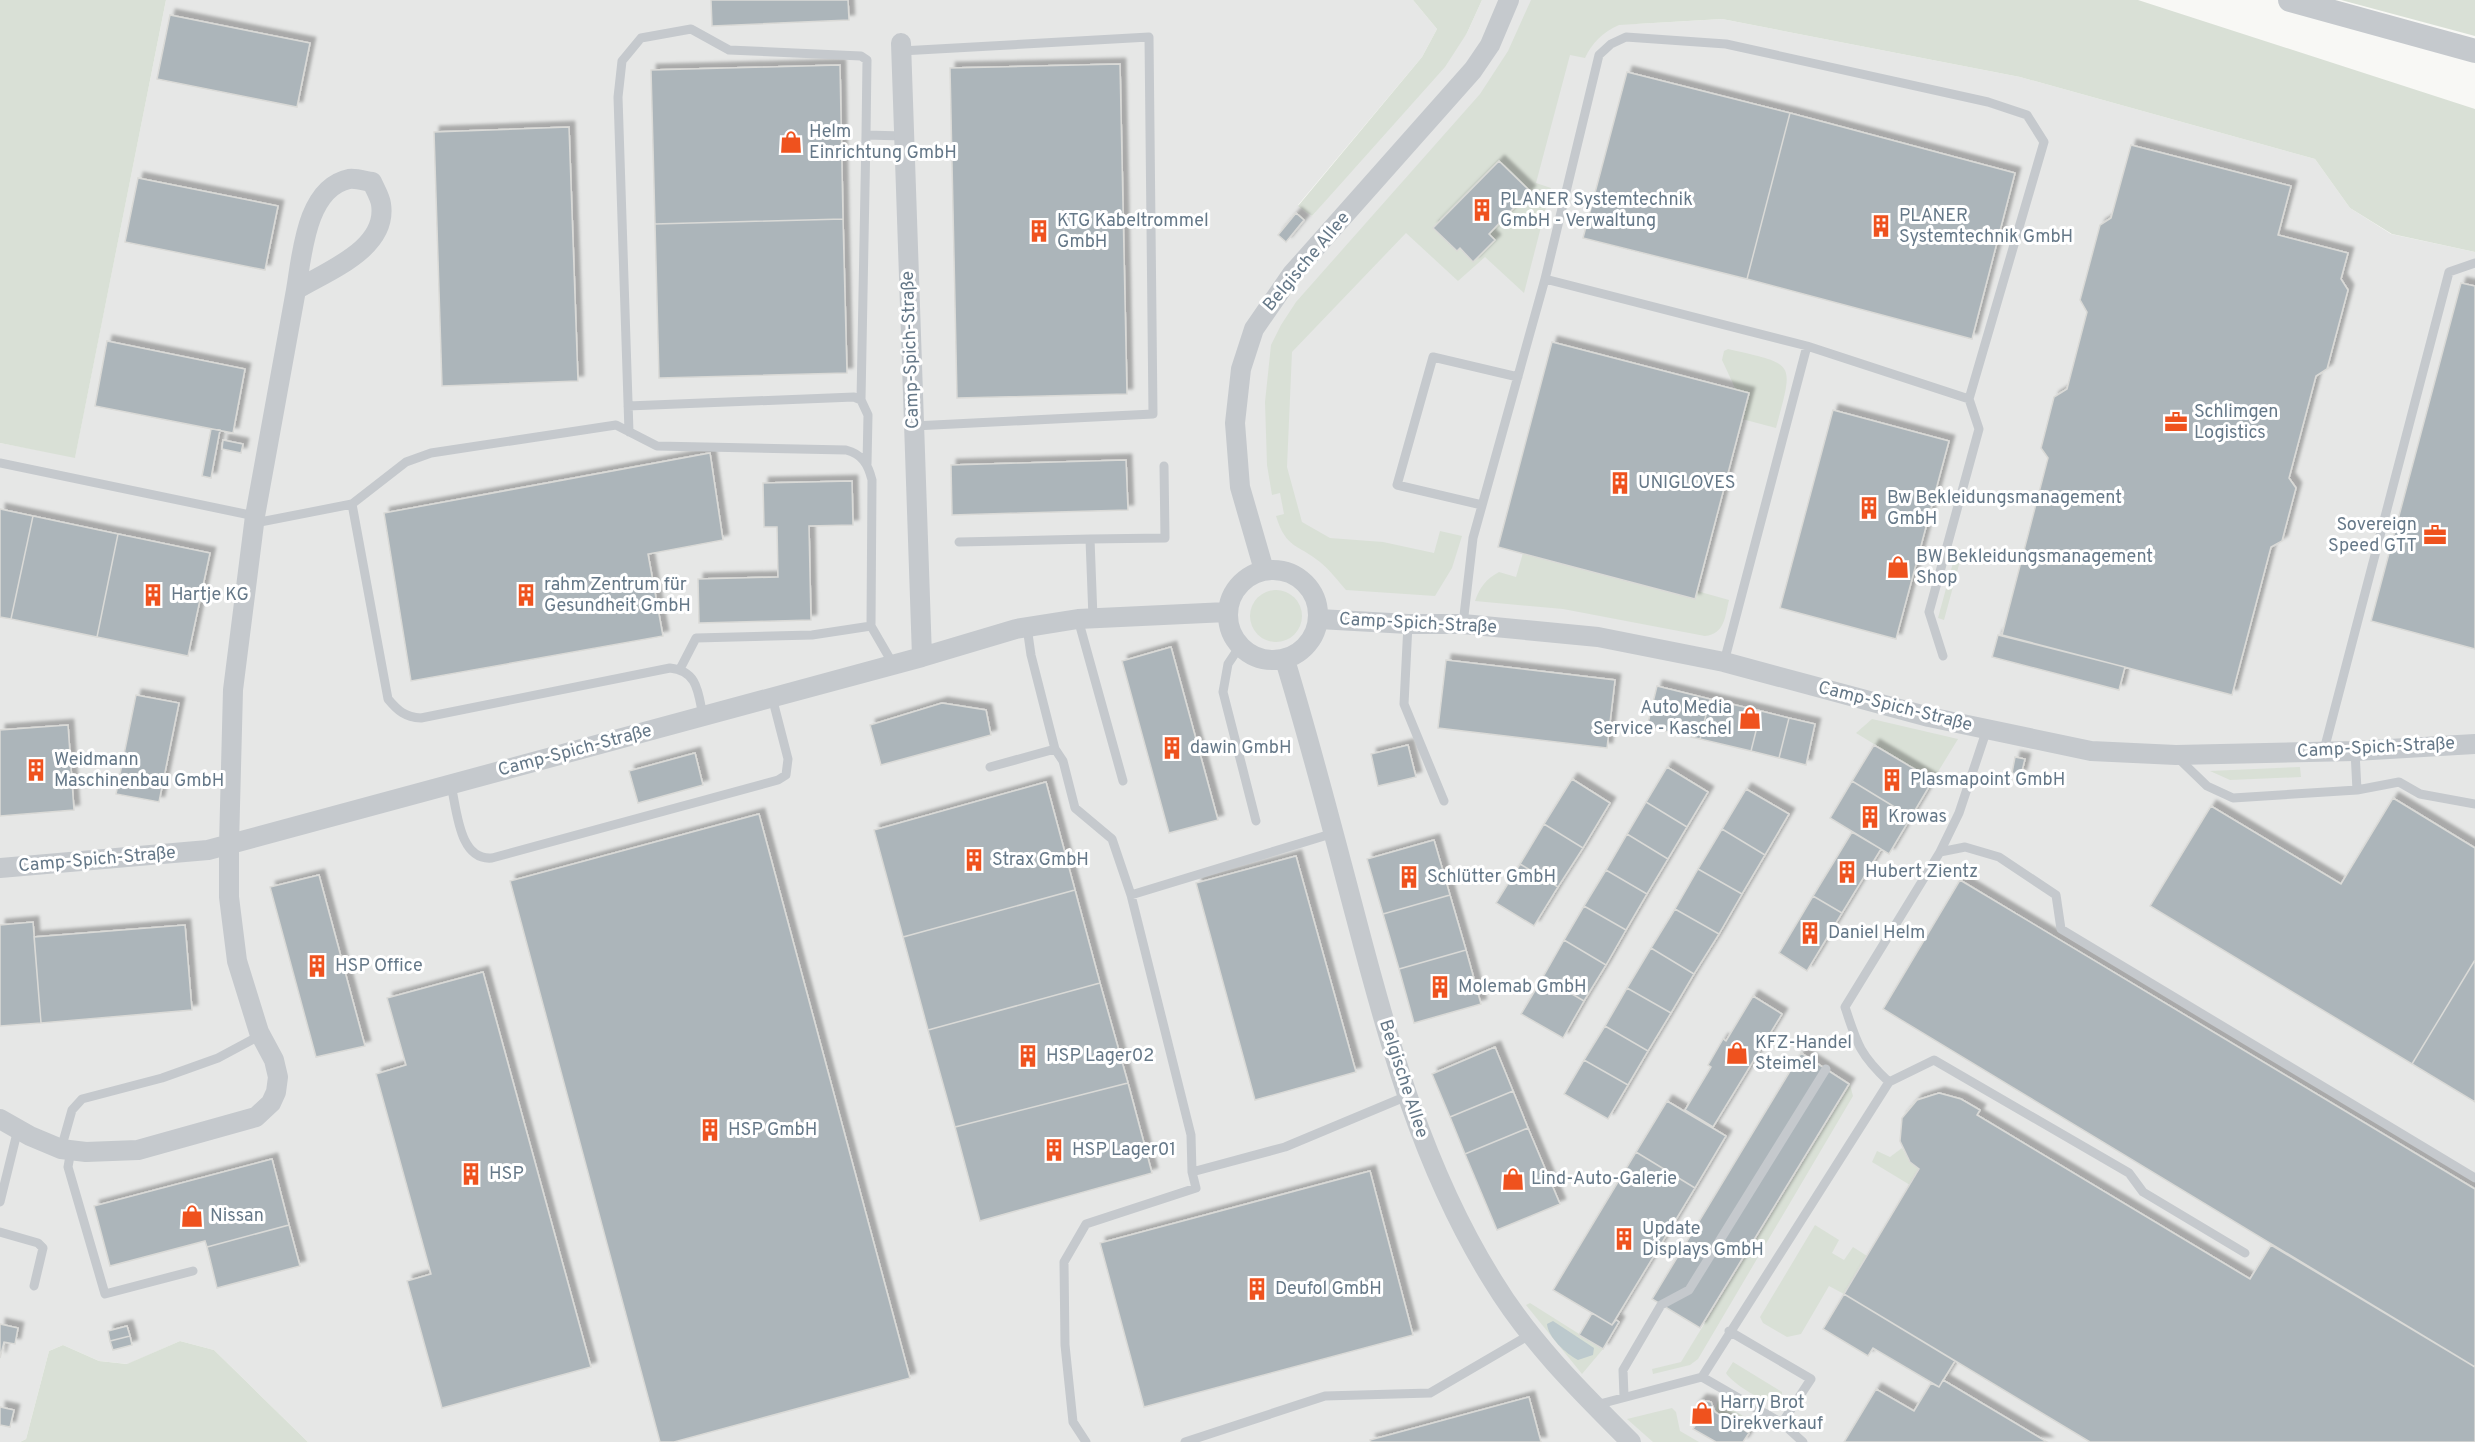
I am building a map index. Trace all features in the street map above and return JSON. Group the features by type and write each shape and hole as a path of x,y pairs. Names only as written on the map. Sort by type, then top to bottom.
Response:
{"street":[{"name":"Belgische Allee","path":"1264,570 1240,487 1235,423 1241,369 1254,329 1292,274 1473,70 1490,45 1509,0"},
{"path":"2290,0 2475,51"},
{"name":"Camp-Spich-Straße","path":"901,47 922,657"},
{"path":"0,1119 66,1150 104,1152 138,1149 256,1117 271,1103 278,1077 274,1060 261,1035 237,961 229,897 233,690 255,520 306,231 317,205 334,185 351,179 372,182 381,205 378,229 365,250 296,290"},
{"path":"1264,570 1292,573 1304,581 1315,598 1319,619 1316,633 1298,654 1285,660 1260,659 1240,646 1230,630 1227,612 1231,598 1239,585 1250,576 1264,570"},
{"name":"Camp-Spich-Straße","path":"0,868 184,852 229,845 1027,627 1085,618 1227,612"},
{"name":"Camp-Spich-Straße","path":"1319,619 1408,624 1463,624 1598,637 1724,662 1929,717 2091,751 2176,755 2355,751 2475,744"},
{"name":"Belgische Allee","path":"1285,660 1393,1056 1422,1139 1455,1216 1493,1282 1531,1334 1593,1406 1631,1442"}],"lane":[{"path":"629,432 618,98 622,61 641,38 691,29 729,50 861,56 867,60 861,400 868,415 867,464 872,480 872,626 893,664"},
{"path":"901,47 1149,37 1153,414 914,426"},
{"path":"1463,624 1473,538 1545,279 1599,55 1611,44 1626,37 1726,44 1988,102 2027,115 2044,142 1969,399 1979,429 1929,612 1943,656"},
{"path":"866,135 903,136"},
{"path":"2324,750 2449,272 2475,263"},
{"path":"1545,279 1807,346 1969,399"},
{"path":"1724,662 1807,346"},
{"path":"1482,505 1397,485 1433,357 1518,376"},
{"path":"628,406 854,397 861,400"},
{"path":"0,463 255,520 352,504 406,462 431,453 616,425 657,446 846,450 855,452 867,464"},
{"path":"959,542 1165,538 1164,466"},
{"path":"352,504 388,699 399,711 410,717 422,718 670,668 680,669 691,675 696,683 703,716"},
{"path":"1090,539 1085,618 1124,781"},
{"path":"1408,624 1404,704 1444,801"},
{"path":"680,669 696,638 812,635 872,626"},
{"path":"1027,627 1031,655 1055,749 1063,761 1075,808 1112,839 1131,895 1191,1135 1192,1172 1197,1188 1086,1224 1064,1262 1065,1345 1073,1422 1086,1442"},
{"path":"1240,646 1228,664 1222,692 1256,820"},
{"path":"451,785 463,837 470,852 481,859 515,852 778,780 786,775 788,759 772,697"},
{"path":"1889,1082 1866,1060 1857,1043 1845,1007 1940,852 1959,813 1987,729"},
{"path":"990,767 1055,749"},
{"path":"2355,751 2357,790"},
{"path":"2176,755 2207,786 2233,798 2357,790 2399,782 2420,794 2475,804"},
{"path":"1131,895 1334,833"},
{"path":"1940,852 1965,847 2000,857 2056,895 2061,929 2475,1178"},
{"path":"193,1271 105,1294 68,1167 66,1150 72,1110 82,1099 196,1066 218,1058 261,1035"},
{"path":"1702,1377 1889,1082 1934,1060 2129,1173 2143,1192 2245,1253"},
{"path":"1624,1396 1623,1370 1661,1305 1689,1290 1826,1069"},
{"path":"1192,1172 1285,1147 1407,1096"},
{"path":"0,1202 18,1129"},
{"path":"0,1232 38,1243 43,1248 34,1286"},
{"path":"1730,1330 1811,1379 1782,1423"},
{"path":"1185,1442 1325,1396 1430,1394 1531,1334"},
{"path":"1593,1406 1702,1377 1782,1423 1803,1442"}],"shaded area":[{"path":"0,0 166,0 75,458 0,443"},
{"path":"166,0 1413,0 1437,29 1422,57 1298,205 1312,216 1467,33 1482,0 1640,0 1636,24 1722,19 2020,77 2315,159 2350,208 2391,234 2475,252 2475,1442 308,1442 214,1350 180,1341 128,1364 99,1361 63,1345 49,1351 26,1439 20,1442 0,1442 0,443 75,457"},
{"path":"1413,0 1482,0 1467,33 1445,67 1312,216 1298,206 1422,57 1437,29"},
{"path":"1531,0 2138,0 2475,109 2475,252 2392,234 2350,208 2315,159 2020,77 1722,19 1619,25 1599,38 1585,58 1570,55 1536,183 1551,188 1524,293 1485,257 1458,281 1406,233 1292,352 1287,467 1302,522 1330,538 1383,542 1434,553 1440,531 1462,536 1452,568 1435,596 1346,590 1324,565 1294,545 1284,535 1276,516 1284,514 1280,493 1272,495 1267,465 1265,402 1271,345 1296,302 1480,94 1508,51"},
{"path":"2341,0 2475,0 2475,36"},
{"path":"1728,349 1767,359 1778,363 1784,369 1787,377 1786,389 1776,428 1742,419 1736,390 1722,360 1724,351"},
{"path":"1957,548 1963,550 1944,620 1938,618"},
{"path":"1523,553 1695,599 1697,591 1729,600 1725,618 1717,632 1705,636 1563,609 1475,601 1484,584 1499,572 1516,577"},
{"path":"1271,590 1281,590 1295,597 1302,616 1295,635 1281,642 1271,642 1261,638 1254,631 1250,621 1250,611 1254,601 1261,594"},
{"path":"1872,719 1958,739 1933,780 1856,733"},
{"path":"2300,767 2301,777 2230,780 2210,771"},
{"path":"1850,1085 1853,1096 1698,1359 1690,1365 1653,1374 1652,1369 1681,1362"},
{"path":"1902,1148 1910,1162 1919,1169 1910,1185 1872,1162 1877,1151 1890,1157"},
{"path":"1815,1225 1839,1240 1832,1253 1844,1260 1853,1247 1867,1256 1844,1294 1829,1286 1801,1334 1787,1337 1763,1323 1760,1317"},
{"path":"1530,1303 1603,1349 1582,1374 1526,1305"},
{"path":"1553,1321 1594,1348 1593,1355 1578,1360 1568,1354 1554,1340 1548,1329 1547,1324"},
{"path":"180,1341 214,1350 308,1442 20,1442 26,1439 49,1351 63,1345 99,1361 127,1364"},
{"path":"1733,1362 1782,1394 1770,1401 1759,1398 1746,1390 1726,1373"},
{"path":"1718,1401 1755,1423 1750,1433 1715,1412"},
{"path":"1672,1408 1676,1412 1680,1431 1699,1442 1653,1442 1627,1419"}],"building":[{"path":"711,0 848,0 849,20 712,26"},
{"path":"170,15 310,43 297,107 157,79"},
{"name":"KTG Kabeltrommel GmbH","path":"1120,64 1127,394 957,398 950,68"},
{"path":"840,65 843,219 655,224 651,70"},
{"path":"1627,72 1790,113 1747,279 1583,238"},
{"name":"PLANER Systemtechnik GmbH","path":"1790,113 2015,173 1972,339 1747,279"},
{"path":"569,127 578,381 442,386 434,132"},
{"name":"Schlimgen Logistics","path":"2131,145 2291,186 2278,235 2348,253 2341,279 2348,290 2327,369 2316,376 2289,478 2296,488 2282,541 2271,547 2232,695 2002,635 2048,458 2041,448 2054,397 2067,389 2087,312 2080,300 2100,225 2111,218"},
{"name":"PLANER Systemtechnik GmbH - Verwaltung","path":"1499,161 1530,191 1489,234 1495,240 1473,262 1460,248 1457,251 1433,228"},
{"path":"138,178 278,206 265,270 125,242"},
{"path":"1296,213 1304,220 1286,242 1278,235"},
{"path":"843,219 847,373 659,378 655,224"},
{"name":"Sovereign Speed GTT","path":"2461,283 2475,286 2475,649 2371,621"},
{"path":"107,341 245,369 233,433 95,406"},
{"name":"UNIGLOVES","path":"1552,342 1749,393 1695,599 1498,547"},
{"name":"Bw Bekleidungsmanagement GmbH","path":"1833,410 1949,441 1896,639 1780,608"},
{"path":"211,429 220,430 211,478 202,476"},
{"path":"223,440 243,444 241,453 222,449"},
{"name":"rahm Zentrum für Gesundheit GmbH","path":"710,453 723,540 648,554 663,636 411,681 384,513"},
{"path":"1126,460 1128,510 952,515 951,465"},
{"name":"rahm Zentrum für Gesundheit GmbH","path":"852,481 853,525 809,526 811,620 699,623 698,579 778,577 777,527 764,527 763,483"},
{"path":"0,509 33,516 11,619 0,617"},
{"path":"33,516 118,534 97,637 11,619"},
{"name":"Hartje KG","path":"118,534 210,553 188,656 97,637"},
{"path":"1998,635 2125,667 2119,690 1992,657"},
{"name":"dawin GmbH","path":"1171,647 1218,820 1169,833 1122,661"},
{"path":"1446,660 1615,680 1607,748 1438,728"},
{"path":"1657,686 1710,699 1700,739 1647,727"},
{"path":"136,695 179,703 159,802 116,794"},
{"path":"1710,699 1761,711 1751,751 1700,739"},
{"path":"942,703 986,710 991,735 881,765 870,725"},
{"path":"1761,711 1789,718 1779,758 1751,751"},
{"path":"1789,718 1815,724 1806,765 1779,758"},
{"name":"Weidmann Maschinenbau GmbH","path":"68,725 74,810 0,816 0,730"},
{"path":"1408,745 1416,777 1378,786 1371,754"},
{"name":"Plasmapoint GmbH","path":"1874,745 1933,780 1911,817 1852,781"},
{"path":"695,753 703,785 638,803 629,771"},
{"path":"2015,757 2025,759 2021,775 2012,773"},
{"path":"1667,767 1708,792 1687,827 1646,802"},
{"path":"1572,779 1610,803 1583,848 1544,824"},
{"name":"Krowas","path":"1852,781 1911,817 1889,854 1830,818"},
{"name":"Strax GmbH","path":"1046,782 1075,890 903,937 874,830"},
{"path":"1746,789 1789,814 1765,855 1722,829"},
{"path":"2393,798 2475,848 2475,960 2412,1064 2150,906 2211,806 2341,884"},
{"path":"1646,802 1687,827 1668,859 1627,834"},
{"name":"HSP GmbH","path":"759,814 910,1378 674,1442 660,1442 510,881"},
{"path":"1544,824 1583,848 1558,887 1520,864"},
{"path":"1722,829 1765,855 1742,894 1698,869"},
{"name":"Hubert Zientz","path":"1852,832 1881,849 1842,913 1813,896"},
{"path":"1627,834 1668,859 1647,894 1606,870"},
{"name":"Schlütter GmbH","path":"1434,840 1450,895 1383,914 1367,859"},
{"path":"1296,856 1356,1072 1255,1100 1196,883"},
{"path":"1520,864 1558,887 1534,926 1496,903"},
{"path":"1698,869 1742,894 1719,934 1675,909"},
{"path":"1606,870 1647,894 1626,930 1584,906"},
{"name":"HSP Office","path":"319,875 365,1046 316,1057 270,887"},
{"path":"1960,880 2475,1189 2475,1367 1883,1009"},
{"name":"Strax GmbH","path":"1075,890 1100,983 928,1030 903,937"},
{"path":"1450,895 1466,950 1399,969 1383,914"},
{"name":"Daniel Helm","path":"1813,896 1842,913 1807,971 1779,953"},
{"path":"1584,906 1626,930 1606,965 1564,940"},
{"path":"1675,909 1719,934 1694,974 1651,948"},
{"path":"33,922 41,1023 0,1026 0,925"},
{"path":"185,925 192,1010 41,1023 34,937"},
{"path":"1564,940 1606,965 1584,1001 1543,977"},
{"path":"1651,948 1694,974 1671,1013 1627,988"},
{"name":"Molemab GmbH","path":"1466,950 1481,1004 1414,1023 1399,969"},
{"path":"2475,960 2475,1102 2412,1064"},
{"name":"HSP","path":"483,972 591,1367 442,1408 407,1281 431,1274 376,1074 406,1065 387,998"},
{"path":"1543,977 1584,1001 1563,1038 1521,1014"},
{"name":"HSP Lager02","path":"1100,983 1128,1083 955,1127 928,1030"},
{"path":"1627,988 1671,1013 1648,1051 1605,1026"},
{"name":"KFZ-Handel Steimel","path":"1753,996 1782,1014 1713,1127 1685,1110 1711,1067 1708,1065 1723,1039 1726,1041"},
{"path":"1605,1026 1648,1051 1628,1085 1584,1060"},
{"path":"1495,1047 1513,1091 1450,1117 1432,1074"},
{"path":"1801,1053 1849,1084 1700,1328 1652,1299"},
{"path":"1584,1060 1628,1085 1608,1119 1564,1094"},
{"name":"HSP Lager01","path":"1128,1083 1152,1173 980,1221 955,1127"},
{"path":"1513,1091 1528,1128 1465,1154 1450,1117"},
{"path":"1939,1093 1961,1099 1980,1110 1977,1115 2250,1279 2271,1245 2475,1367 2475,1442 2090,1442 1844,1294 1919,1169 1910,1162 1900,1141 1902,1118 1917,1100"},
{"path":"1667,1101 1726,1136 1695,1188 1636,1152"},
{"name":"Lind-Auto-Galerie","path":"1528,1128 1560,1204 1497,1230 1465,1154"},
{"name":"Update Displays GmbH","path":"1636,1152 1695,1188 1612,1325 1553,1290"},
{"name":"Nissan","path":"272,1159 289,1225 207,1247 205,1241 110,1266 94,1206"},
{"name":"Deufol GmbH","path":"1370,1171 1413,1335 1144,1407 1100,1243"},
{"path":"289,1225 300,1266 217,1288 207,1247"},
{"path":"1844,1294 1955,1361 1939,1387 1873,1348 1868,1356 1823,1329"},
{"path":"1592,1313 1612,1325 1616,1320 1619,1322 1603,1349 1579,1335"},
{"path":"0,1324 18,1328 15,1344 4,1342 0,1358"},
{"path":"127,1326 130,1336 110,1341 108,1331"},
{"path":"130,1336 132,1345 113,1350 110,1341"},
{"path":"1943,1380 2047,1442 1844,1442 1876,1389 1914,1411 1931,1383 1939,1387"},
{"path":"1529,1397 1541,1442 1371,1442 1370,1440"},
{"path":"1701,1400 1711,1402 1715,1412 1749,1433 1743,1442 1716,1442 1693,1429 1699,1419 1694,1414 1694,1408"},
{"path":"0,1407 14,1410 10,1427 0,1425"}],"place":[{"name":"Helm Einrichtung GmbH","path":"791,142"},
{"name":"PLANER Systemtechnik GmbH - Verwaltung","path":"1482,210"},
{"name":"PLANER Systemtechnik GmbH","path":"1881,226"},
{"name":"KTG Kabeltrommel GmbH","path":"1039,231"},
{"name":"Schlimgen Logistics","path":"2176,422"},
{"name":"UNIGLOVES","path":"1620,483"},
{"name":"Bw Bekleidungsmanagement GmbH","path":"1869,508"},
{"name":"Sovereign Speed GTT","path":"2435,535"},
{"name":"BW Bekleidungsmanagement Shop","path":"1898,567"},
{"name":"Hartje KG","path":"153,595"},
{"name":"rahm Zentrum für Gesundheit GmbH","path":"526,595"},
{"name":"Auto Media Service - Kaschel","path":"1750,718"},
{"name":"dawin GmbH","path":"1172,748"},
{"name":"Weidmann Maschinenbau GmbH","path":"36,770"},
{"name":"Plasmapoint GmbH","path":"1892,780"},
{"name":"Krowas","path":"1870,817"},
{"name":"Strax GmbH","path":"974,860"},
{"name":"Hubert Zientz","path":"1847,872"},
{"name":"Schlütter GmbH","path":"1409,877"},
{"name":"Daniel Helm","path":"1810,933"},
{"name":"HSP Office","path":"317,966"},
{"name":"Molemab GmbH","path":"1440,987"},
{"name":"KFZ-Handel Steimel","path":"1737,1053"},
{"name":"HSP Lager02","path":"1028,1056"},
{"name":"HSP GmbH","path":"710,1130"},
{"name":"HSP Lager01","path":"1054,1150"},
{"name":"HSP","path":"471,1174"},
{"name":"Lind-Auto-Galerie","path":"1513,1179"},
{"name":"Nissan","path":"192,1216"},
{"name":"Update Displays GmbH","path":"1624,1239"},
{"name":"Deufol GmbH","path":"1257,1289"},
{"name":"Harry Brot Direkverkauf","path":"1702,1413"}]}
